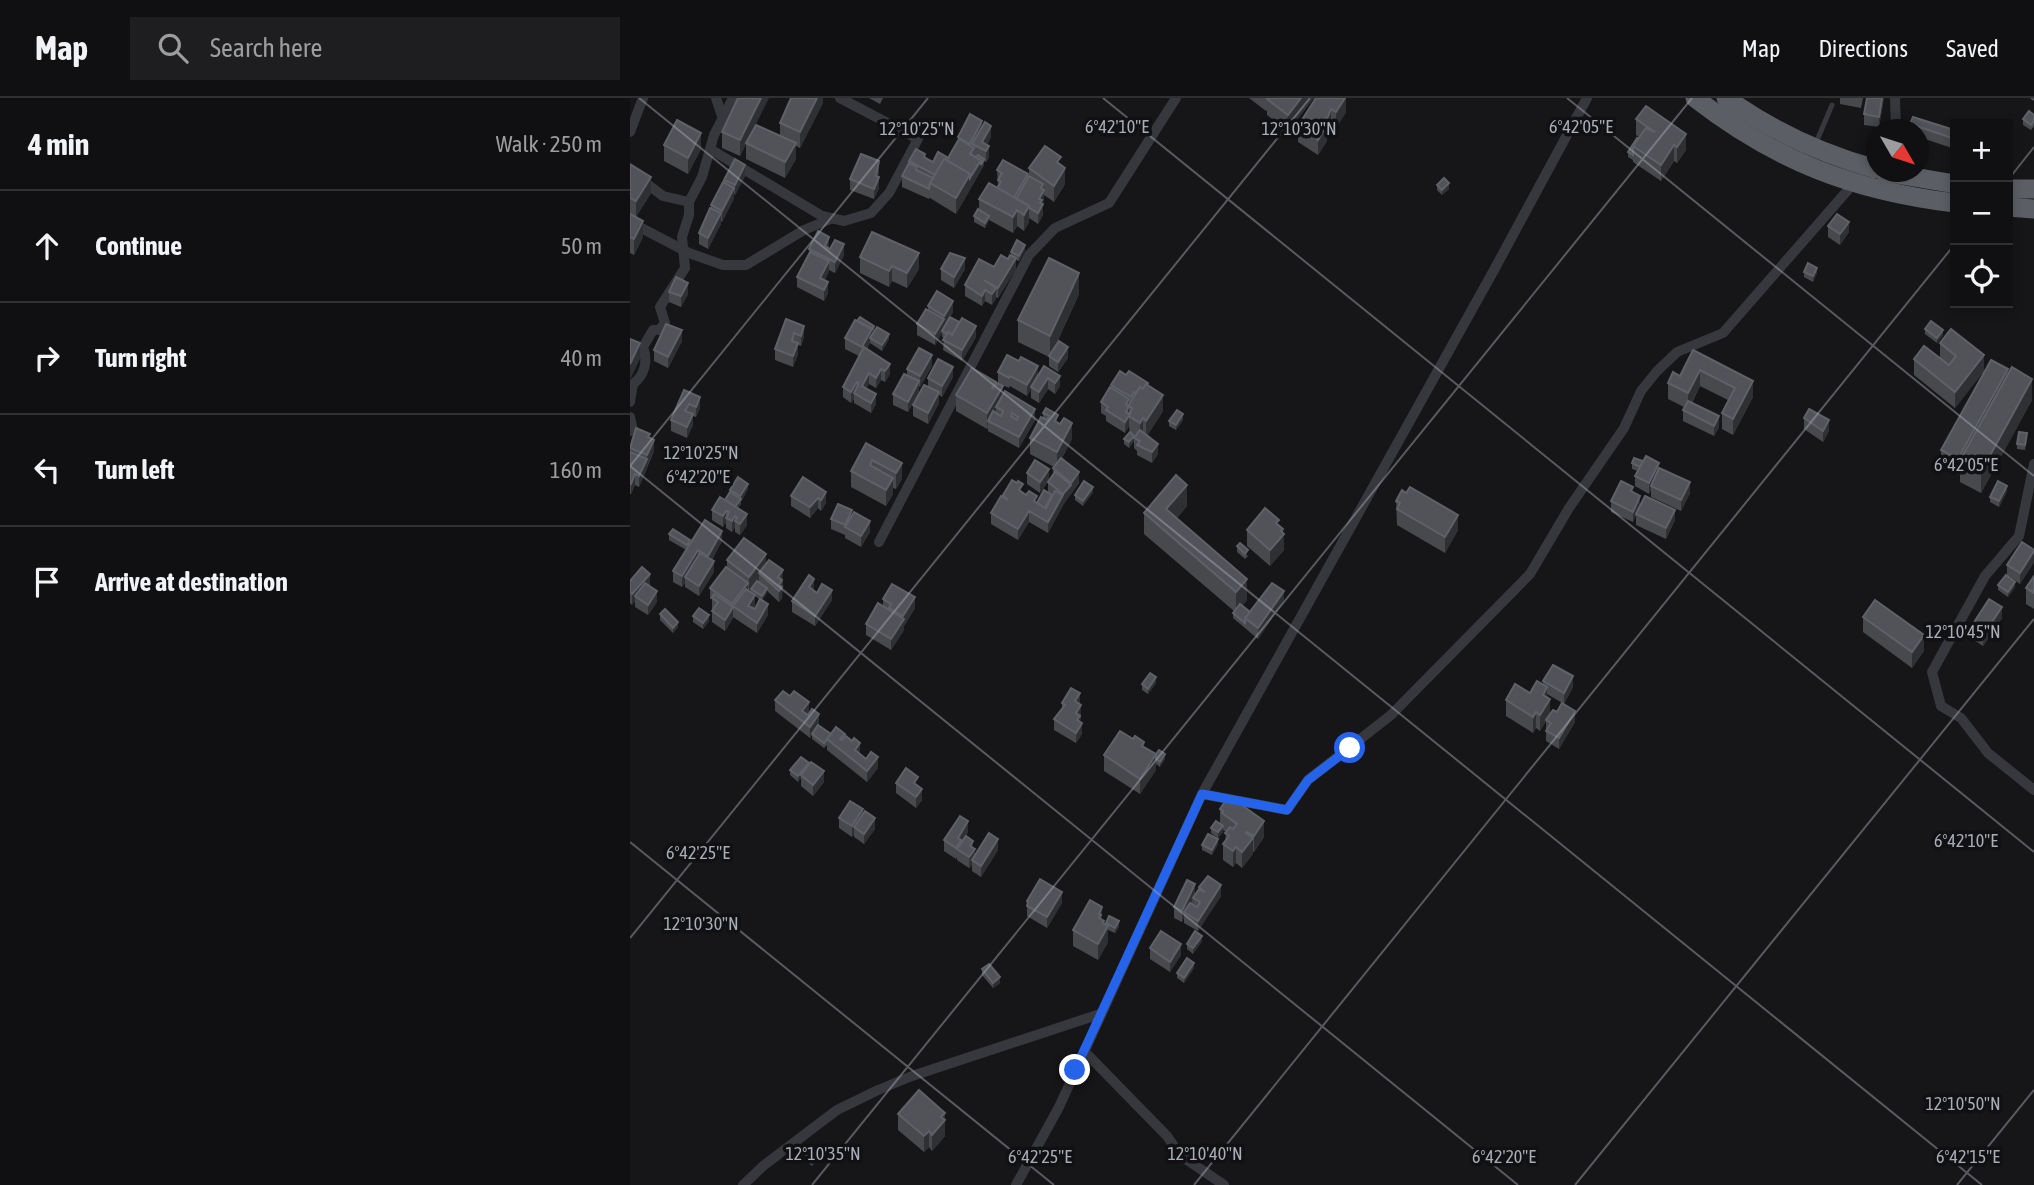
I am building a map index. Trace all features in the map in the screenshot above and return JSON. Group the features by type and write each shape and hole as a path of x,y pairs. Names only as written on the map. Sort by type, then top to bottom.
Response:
{"highway":[{"path":"1695,98 1752,139 1779,154 1854,183 1904,196 1950,202"},
{"path":"1726,98 1765,124 1814,148 1866,165"},
{"path":"1929,179 1950,183"},
{"path":"2013,189 2034,189"},
{"path":"2013,207 2034,209"}],"street":[{"path":"630,132 643,98"},
{"path":"716,98 723,118"},
{"path":"630,402 633,384 641,378 646,361 643,347 653,330 659,330 665,323 660,307 684,268 682,237 689,215 689,202 702,177 710,149 733,98"},
{"path":"710,149 822,216 844,221 871,213 889,193 918,139 840,98"},
{"path":"879,542 1028,255 1055,228 1109,203 1176,98"},
{"path":"1016,1185 1059,1107 1202,794 1587,98"},
{"path":"1896,119 1897,99"},
{"path":"630,172 663,196 689,202"},
{"path":"1202,794 1287,810 1308,780 1391,716 1536,566 1569,508 1623,428 1641,391 1657,371 1677,352 1723,333 1854,183"},
{"path":"630,222 683,249 723,265 746,265 804,230 833,218"},
{"path":"630,416 634,430 630,431"},
{"path":"2034,464 2019,536 1985,576 1932,672 1941,706 1961,718 1988,753 2034,790"},
{"path":"743,1185 763,1166 837,1110 878,1090 1100,1013"},
{"path":"1084,1051 1159,1127 1180,1155 1224,1185"}],"lane":[{"path":"1814,148 1832,105"}],"building":[{"path":"738,98 761,98 740,140 722,132"},
{"path":"791,98 817,98 800,132 780,123"},
{"path":"1268,98 1301,98 1288,115"},
{"path":"1316,98 1345,98 1336,112 1331,109 1327,119 1325,118 1323,122 1327,125 1318,140 1298,126"},
{"path":"1867,98 1882,98 1879,117 1864,114"},
{"path":"1646,106 1686,134 1677,147 1674,145 1661,165 1633,146 1646,128 1655,132 1636,119"},
{"path":"2029,111 2034,115 2031,125 2023,119"},
{"path":"970,114 982,121 970,144 958,137"},
{"path":"677,120 701,133 688,158 664,145"},
{"path":"985,122 991,126 982,142 989,146 986,151 972,144"},
{"path":"1929,122 1950,129 1950,137 1929,130"},
{"path":"756,125 796,143 785,162 746,143"},
{"path":"1637,138 1633,146 1633,155 1628,152"},
{"path":"959,139 974,148 970,154 981,160 970,178 970,174 947,160"},
{"path":"1045,146 1061,157 1057,162 1065,168 1054,186 1029,168"},
{"path":"916,149 933,162 938,152 947,157 935,175 909,161"},
{"path":"861,154 879,161 876,176 879,177 874,189 850,179"},
{"path":"735,159 745,165 735,185 724,180"},
{"path":"944,159 970,174 956,198 930,183"},
{"path":"1003,160 1028,174 1014,198 997,188 1002,173 997,170"},
{"path":"909,163 917,167 916,170 933,178 929,189 902,176"},
{"path":"630,164 651,177 636,201 630,198"},
{"path":"1029,176 1043,184 1041,188 1044,190 1039,199 1043,204 1038,213 1016,199"},
{"path":"1444,178 1449,183 1442,190 1437,185"},
{"path":"723,182 734,188 722,211 711,205"},
{"path":"989,183 1029,206 1024,215 1017,210 1013,217 979,199"},
{"path":"710,208 721,213 708,238 699,233"},
{"path":"978,209 989,216 985,223 974,216"},
{"path":"630,214 643,221 634,239 630,237"},
{"path":"1837,214 1849,222 1840,234 1828,226"},
{"path":"818,231 829,237 825,246 830,249 835,240 844,244 835,262 809,249"},
{"path":"872,232 919,253 907,273 892,266 889,271 860,257"},
{"path":"1017,240 1025,245 1019,256 1011,252"},
{"path":"810,252 829,261 820,278 828,282 824,290 797,277"},
{"path":"950,253 965,258 954,277 941,269"},
{"path":"1001,255 1008,259 1010,255 1016,258 998,288 984,280 996,288 992,294 985,290 982,296 965,285 979,259 994,267"},
{"path":"1049,258 1079,273 1050,336 1018,320"},
{"path":"1808,263 1817,268 1813,276 1804,272"},
{"path":"676,277 688,283 681,296 669,292"},
{"path":"937,291 953,301 944,316 928,306"},
{"path":"926,309 944,319 935,334 917,324"},
{"path":"860,317 874,326 872,330 857,321"},
{"path":"950,317 959,322 952,335 942,331"},
{"path":"962,318 976,326 962,350 943,340 948,332 952,335"},
{"path":"786,319 804,326 801,336 794,333 792,341 798,343 793,356 775,349"},
{"path":"855,320 872,329 862,347 845,338"},
{"path":"1931,321 1943,330 1937,338 1925,329"},
{"path":"666,324 682,330 668,357 654,350"},
{"path":"877,327 889,334 882,345 870,338"},
{"path":"1951,329 1984,355 1955,392 1914,359 1924,346 1949,365 1956,356 1940,343"},
{"path":"630,339 640,343 630,364"},
{"path":"1059,341 1068,347 1058,362 1049,356"},
{"path":"864,347 890,364 885,371 881,369 876,378 869,373 862,386 876,394 871,403 854,393 859,383 857,382 851,392 843,387"},
{"path":"919,348 932,355 920,376 907,369"},
{"path":"1693,350 1753,381 1733,419 1722,413 1735,388 1700,370 1688,393 1668,383 1673,372 1680,376"},
{"path":"1007,355 1019,361 1021,357 1038,366 1027,385 998,372"},
{"path":"938,359 953,367 942,386 928,378"},
{"path":"1991,360 2008,369 1958,459 1941,450"},
{"path":"1044,366 1060,376 1055,383 1048,378 1039,392 1031,387"},
{"path":"2012,367 2032,379 1981,472 1960,460"},
{"path":"972,368 996,382 993,389 997,383 1003,386 987,413 956,395"},
{"path":"1120,371 1126,375 1129,371 1148,383 1131,397 1111,385"},
{"path":"904,374 919,381 908,402 893,394"},
{"path":"1146,384 1163,395 1146,421 1143,418 1140,423 1129,416 1132,408 1128,406 1140,387 1143,389"},
{"path":"924,385 939,392 928,413 913,405"},
{"path":"1110,387 1129,399 1126,404 1130,406 1126,412 1130,414 1125,422 1106,410 1108,407 1101,402"},
{"path":"684,390 700,397 696,407 689,404 685,411 693,414 687,427 671,420"},
{"path":"1005,391 1035,409 1019,437 988,421 993,411 1001,416 1003,411 996,407"},
{"path":"1688,401 1719,416 1714,426 1683,410"},
{"path":"1046,408 1058,415 1055,421 1060,424 1064,418 1072,423 1057,452 1030,438 1041,417 1047,420 1049,416 1043,413"},
{"path":"1809,409 1829,420 1823,431 1804,418"},
{"path":"1177,410 1183,414 1176,425 1169,421"},
{"path":"636,428 650,434 648,437 654,440 647,455 630,448"},
{"path":"1140,430 1158,444 1152,452 1137,445 1140,441 1134,438"},
{"path":"1130,432 1134,436 1129,442 1124,439"},
{"path":"2019,432 2027,433 2025,445 2017,444"},
{"path":"866,443 902,463 896,473 872,460 870,465 893,478 886,490 851,471"},
{"path":"630,452 647,459 639,476 635,474 631,484 630,483"},
{"path":"1646,456 1659,463 1649,483 1635,476"},
{"path":"1061,458 1079,472 1071,483 1053,468"},
{"path":"1634,458 1643,461 1640,467 1632,463"},
{"path":"1035,460 1049,469 1040,482 1027,473"},
{"path":"1659,468 1690,482 1681,500 1651,486"},
{"path":"1055,472 1071,485 1063,494 1048,482"},
{"path":"1176,475 1187,485 1166,509 1247,579 1236,592 1144,513"},
{"path":"738,477 748,484 740,496 730,490"},
{"path":"803,477 826,492 821,500 818,498 810,507 791,496"},
{"path":"1012,480 1023,484 1019,490 1026,495 1029,491 1037,496 1034,501 1046,508 1055,491 1063,495 1048,522 1029,511 1018,529 991,513 1001,496 1008,500 1003,495"},
{"path":"1084,481 1093,487 1083,501 1075,495"},
{"path":"1621,481 1633,487 1631,491 1640,496 1633,512 1611,501"},
{"path":"1998,481 2007,486 1999,501 1990,497"},
{"path":"1410,487 1458,515 1445,537 1397,509 1400,503 1396,501 1402,490 1406,493"},
{"path":"1044,490 1052,495 1045,508 1037,503"},
{"path":"730,492 741,499 735,507 725,500"},
{"path":"1645,496 1675,510 1666,528 1636,514"},
{"path":"720,497 747,514 740,524 735,521 735,516 732,521 726,518 729,512 726,511 723,516 712,510"},
{"path":"838,504 852,510 845,525 831,519"},
{"path":"1265,508 1279,520 1276,523 1283,529 1281,531 1284,534 1270,550 1247,530"},
{"path":"854,512 870,521 861,536 845,527"},
{"path":"705,520 722,531 708,556 698,550 682,576 673,571"},
{"path":"673,529 690,540 687,545 669,534"},
{"path":"744,538 766,554 749,577 727,560"},
{"path":"2022,542 2034,551 2020,573 2007,565"},
{"path":"1240,543 1248,550 1245,554 1237,546"},
{"path":"700,553 714,561 699,586 685,577"},
{"path":"769,560 783,570 778,577 782,580 779,591 759,573"},
{"path":"642,567 650,574 632,594 630,581"},
{"path":"726,567 748,583 732,604 710,588"},
{"path":"809,575 814,579 809,587 817,593 822,584 832,590 815,616 792,601"},
{"path":"2006,575 2015,582 2008,592 1998,585"},
{"path":"2034,576 2034,593 2026,588"},
{"path":"757,581 767,588 762,596 751,589"},
{"path":"645,583 657,591 648,605 635,596"},
{"path":"1272,583 1284,591 1258,628 1245,618"},
{"path":"892,584 915,597 903,616 889,608 891,604 883,599"},
{"path":"746,589 755,595 748,606 755,609 760,599 768,604 757,623 733,606"},
{"path":"714,594 733,607 725,620 712,611 718,602 712,598"},
{"path":"1989,599 2002,607 1983,635 1971,627"},
{"path":"1875,600 1924,635 1912,652 1863,617"},
{"path":"878,603 904,619 891,639 866,624"},
{"path":"1240,604 1250,612 1245,623 1233,613"},
{"path":"699,608 709,615 703,623 693,616"},
{"path":"665,609 678,622 673,628 660,614"},
{"path":"1553,665 1573,676 1564,693 1543,681"},
{"path":"1150,673 1156,677 1148,689 1142,684"},
{"path":"1537,681 1547,687 1543,695 1550,699 1540,715 1536,712 1533,717 1506,700 1515,684 1530,693"},
{"path":"1071,688 1080,693 1075,701 1081,705 1076,713 1080,716 1077,720 1082,723 1076,733 1054,719 1065,705 1062,703"},
{"path":"783,691 790,696 794,691 809,702 802,711 808,715 812,709 819,714 810,727 775,700"},
{"path":"1562,703 1575,711 1559,738 1546,731 1551,723 1546,720 1553,710 1557,712"},
{"path":"818,725 831,734 824,743 812,734"},
{"path":"836,727 845,734 840,739 846,736 860,743 855,750 866,759 871,752 878,757 867,771 827,739"},
{"path":"1120,731 1133,739 1135,736 1144,742 1142,746 1156,754 1140,779 1104,755"},
{"path":"1159,750 1165,754 1160,762 1156,759"},
{"path":"801,757 809,763 798,776 790,770"},
{"path":"811,762 824,771 813,785 801,775"},
{"path":"906,768 918,777 914,783 922,789 916,797 896,783"},
{"path":"1229,796 1264,821 1254,836 1246,833 1253,838 1242,852 1236,847 1233,851 1223,844 1229,836 1225,833 1237,824 1220,809"},
{"path":"850,801 863,809 852,826 839,818"},
{"path":"865,811 875,818 864,834 854,827"},
{"path":"960,816 968,821 958,838 961,840 956,848 944,840"},
{"path":"1216,821 1223,826 1218,832 1211,828"},
{"path":"989,833 998,839 981,866 972,860"},
{"path":"1208,834 1218,839 1212,850 1202,845"},
{"path":"966,836 973,841 970,846 975,849 969,857 957,849"},
{"path":"1208,876 1221,885 1198,921 1184,912 1190,903 1197,907 1200,902 1193,898 1199,889 1205,892 1199,887"},
{"path":"1040,879 1062,892 1047,917 1027,906 1027,901"},
{"path":"1187,880 1195,884 1182,911 1174,907"},
{"path":"1090,900 1102,907 1099,918 1108,926 1098,944 1073,930"},
{"path":"1109,916 1119,921 1115,928 1106,923"},
{"path":"1161,931 1181,944 1170,962 1150,948"},
{"path":"1195,931 1202,936 1193,948 1187,944"},
{"path":"1187,958 1194,963 1184,978 1177,973"},
{"path":"989,964 1000,977 993,983 982,969"},
{"path":"919,1090 945,1113 941,1117 945,1120 932,1135 929,1131 924,1136 898,1114"},
{"path":"813,1148 819,1152 812,1160 806,1155"}],"route":[{"path":"1075,1070 1202,794 1287,810 1308,780 1350,748"}]}
